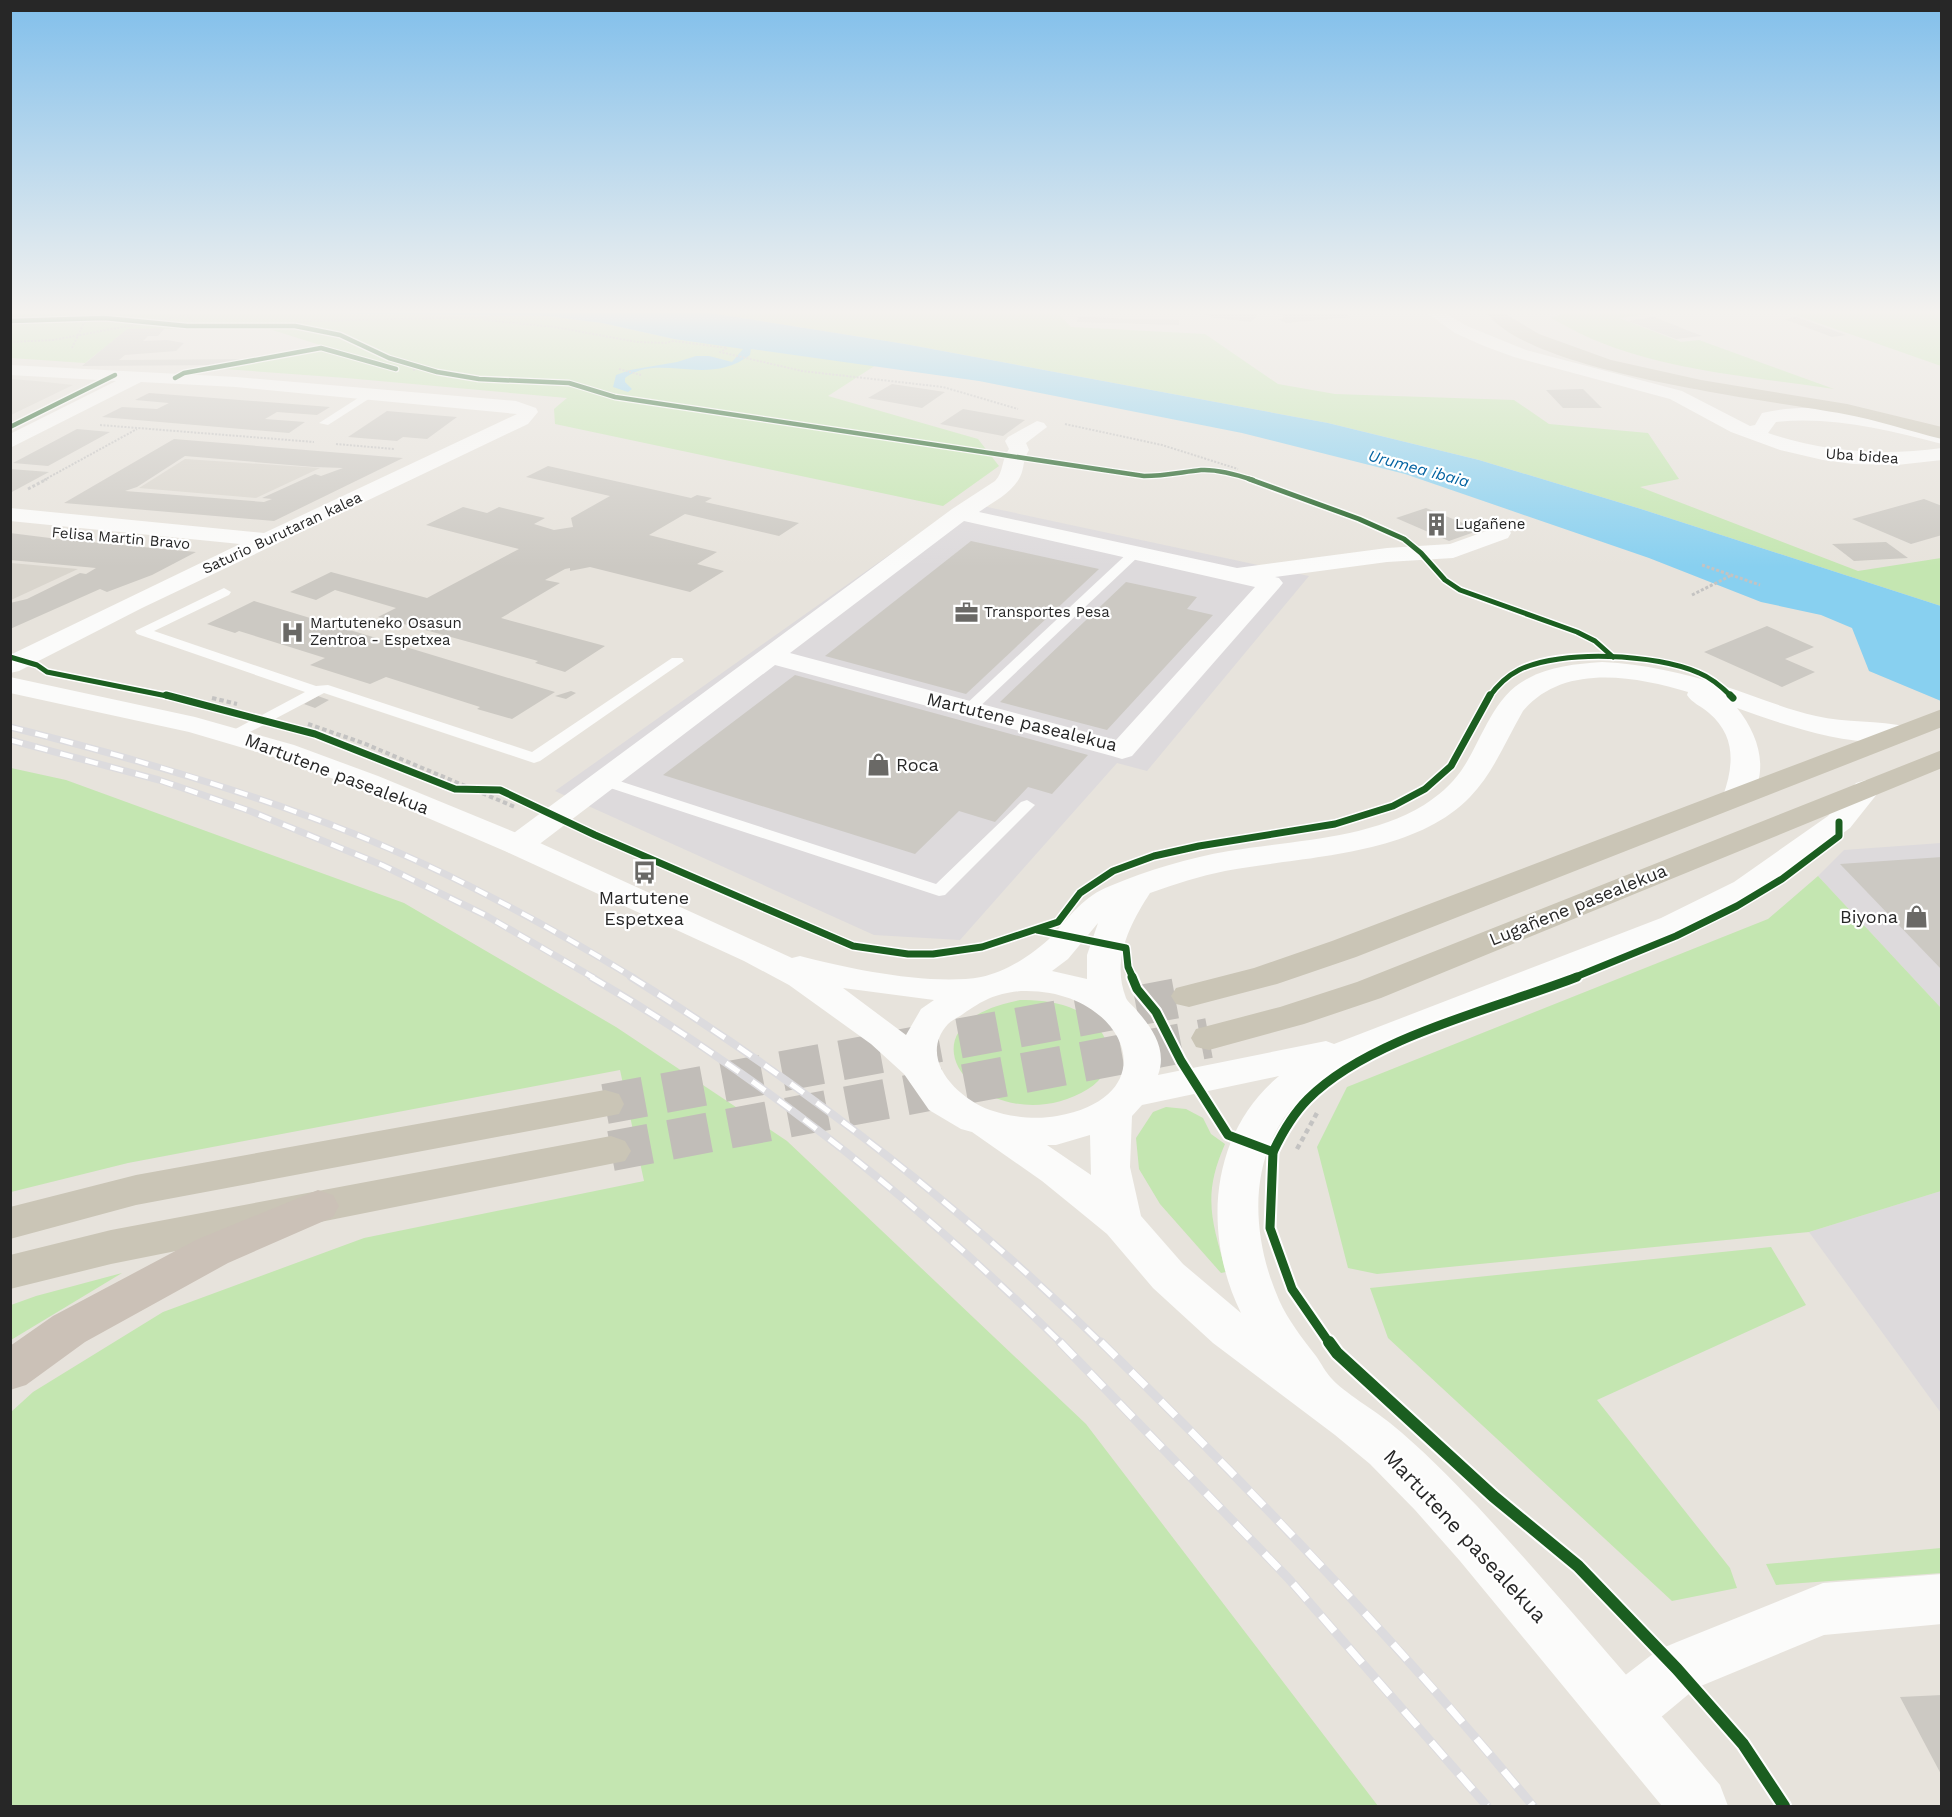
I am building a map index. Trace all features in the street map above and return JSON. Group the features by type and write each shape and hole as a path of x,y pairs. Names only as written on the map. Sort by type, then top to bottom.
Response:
{"highway":[{"path":"10,1371 69,1329 213,1251 318,1206"}],"main road":[{"path":"1778,398 1856,411 1941,433"},
{"path":"1830,398 1941,422"},
{"path":"1189,996 1264,976 1344,949 1936,718"},
{"name":"Lugañene pasealekua","path":"1209,1038 1291,1016 1369,990 1941,758"},
{"path":"10,1223 136,1190 605,1104"},
{"path":"10,1272 111,1247 611,1151"}],"street":[{"path":"10,442 98,398"},
{"name":"Saturio Burutaran kalea","path":"13,675 213,566 529,415 527,410 516,407 422,398"},
{"name":"Uba bidea","path":"1682,398 1750,432 1785,445 1823,454 1872,460 1900,460 1940,449"},
{"name":"Uba bidea","path":"1750,432 1762,429 1769,417 1808,414 1882,424 1940,449"},
{"path":"518,845 960,514 1004,484 1011,476 1012,458 1018,450 1015,441 1037,427"},
{"path":"10,514 267,540"},
{"name":"Martutene pasealekua","path":"771,656 1122,750 1271,583 960,514"},
{"name":"Felisa Martin Bravo","path":"10,527 201,545 216,553 213,566"},
{"name":"Martutene pasealekua","path":"1232,574 1330,564 1387,555 1453,551 1500,533"},
{"path":"986,986 1041,963 1057,950 1076,926 1099,904 1138,887 1196,867 1326,846 1400,826 1429,814 1450,800 1465,786 1518,697 1529,689 1559,675 1585,671 1616,671 1660,678 1700,688 1818,725 1863,732 1898,733"},
{"name":"Martutene pasealekua","path":"13,675 195,725 231,724 284,751 368,782 518,845 756,953 801,977 845,1005 884,1035 921,1069"},
{"path":"1660,678 1686,687 1717,705 1737,727 1746,743 1747,759 1746,777 1738,796"},
{"path":"1315,1392 1271,1329 1252,1290 1240,1252 1236,1216 1238,1182 1246,1151 1260,1124 1278,1100 1301,1079 1319,1067 1358,1047 1673,925 1735,894 1808,846 1839,822 1866,789"},
{"path":"1110,1004 1103,973 1105,944 1122,909 1138,887"},
{"name":"Martutene pasealekua","path":"756,953 788,964 857,980 905,987 986,986 1028,980 1058,983 1086,991 1110,1004 1131,1023 1142,1046 1142,1070 1121,1102 1108,1135 1107,1162 1112,1192 1122,1223"},
{"name":"Martutene pasealekua","path":"986,986 952,1000 935,1015 923,1032 919,1050 921,1069 929,1087 943,1102 963,1116 987,1125 1020,1131 1054,1131 1086,1124 1121,1102"},
{"path":"1121,1102 1358,1047"},
{"name":"Martutene pasealekua","path":"987,1125 1056,1170 1122,1223 1168,1276 1229,1330 1315,1392 1387,1449 1433,1494 1699,1806"},
{"path":"1622,1713 1677,1669 1823,1608 1941,1599"}],"lane":[{"path":"324,423 365,398"},
{"path":"969,709 1135,553"},
{"path":"224,592 142,631 318,691"},
{"path":"231,724 262,719 323,688 534,758 677,661"},
{"path":"604,781 939,891 1027,806"}],"path":[{"path":"980,398 1021,410"},
{"path":"1064,424 1152,442 1239,472"},
{"path":"90,425 315,442"},
{"path":"20,493 137,428"},
{"path":"327,443 398,449"},
{"path":"1211,471 1239,472"},
{"path":"1702,565 1760,585"},
{"path":"1692,595 1732,575"},
{"path":"231,724 262,719 315,734 354,750"},
{"path":"298,721 363,743 522,810"},
{"path":"384,762 455,789 500,790"},
{"path":"509,794 557,816"}],"shaded area":[{"path":"11,398 47,398 11,415"},
{"path":"185,459 320,468 256,498 139,488"},
{"path":"964,502 1309,576 1147,771 1117,763 960,940 874,935 555,791"},
{"path":"11,563 78,569 11,600"},
{"path":"1941,843 1941,1008 1818,876 1844,850"},
{"path":"1941,1191 1941,1413 1809,1232"}],"green space":[{"path":"565,398 834,398 978,439 999,466 943,506 555,424 554,409 567,398"},
{"path":"1193,398 1514,400 1549,424 1648,433 1679,479 1640,487 1858,571 1941,558 1941,606 1641,509 1479,460 1328,423"},
{"path":"11,768 66,780 404,903 616,1027 787,1141 1086,1424 1378,1806 11,1806 11,1412 33,1392 163,1312 364,1238 644,1181 620,1070 128,1163 11,1192"},
{"path":"1818,876 1941,1008 1941,1191 1809,1232 1377,1274 1348,1268 1317,1147 1347,1087 1768,919"},
{"path":"1020,1000 1063,1005 1082,1013 1093,1022 1107,1044 1109,1055 1107,1067 1100,1079 1088,1089 1052,1103 1017,1104 987,1094 965,1077 954,1056 958,1034 979,1014"},
{"path":"1166,1107 1186,1109 1203,1118 1211,1134 1225,1144 1213,1179 1212,1208 1213,1223 1226,1272 1221,1273 1160,1204 1139,1169 1136,1138 1153,1112"},
{"path":"1771,1247 1806,1305 1597,1400 1730,1568 1737,1588 1672,1601 1388,1338 1370,1288"},
{"path":"122,1273 11,1340 11,1305"},
{"path":"1941,1548 1941,1573 1776,1585 1766,1564"}],"water":[{"name":"Urumea ibaia","path":"1064,398 1193,398 1328,423 1479,460 1641,509 1941,606 1941,701 1869,671 1852,628 1821,615 1761,602 1649,558 1405,474 1242,433"}],"building":[{"path":"139,398 211,398 330,407 317,415 277,412 265,419 305,422 289,433 102,417 122,407 157,409 169,403 135,400"},
{"path":"868,398 937,398 922,408"},
{"path":"1553,398 1592,398 1602,408 1563,408"},
{"path":"963,409 1025,420 1003,436 940,424"},
{"path":"387,411 457,417 427,439 403,437 397,441 348,437"},
{"path":"77,429 110,432 48,466 13,463"},
{"path":"174,439 403,458 274,521 64,503","holes":["185,456 343,468 321,476 315,474 262,498 272,499 264,502 125,491 137,487"]},
{"path":"548,466 691,498 697,495 712,498 705,502 799,523 779,536 685,514 649,535 717,552 697,564 724,571 690,592 590,567 570,571 570,568 565,569 545,580 560,583 501,618 605,646 565,672 535,663 538,661 378,617 396,608 335,590 316,600 290,592 331,572 427,598 519,549 426,525 463,507 487,513 499,507 545,518 534,524 554,530 573,527 571,518 610,496 526,477"},
{"path":"10,469 49,472 10,493"},
{"path":"1924,499 1942,506 1942,535 1911,544 1852,519"},
{"name":"Lugañene","path":"1426,508 1480,530 1449,541 1396,518"},
{"path":"10,533 196,552 152,575 107,592 100,589 10,629 10,603 27,599 80,573 86,574 96,568 10,560"},
{"name":"Transportes Pesa","path":"971,541 1099,569 966,694 825,656"},
{"path":"1886,542 1908,558 1854,561 1832,544"},
{"path":"1126,582 1197,597 1187,609 1213,615 1107,730 1000,702"},
{"path":"254,601 555,692 512,719 386,677 370,684 310,665 325,658 239,631 235,633 207,624"},
{"path":"1767,626 1814,647 1785,659 1815,672 1782,687 1704,652"},
{"name":"Roca","path":"795,675 1088,755 1052,794 1028,787 995,822 959,811 915,854 663,775"},
{"path":"571,691 576,693 566,699 555,696"},
{"path":"318,696 329,700 315,708 304,704"},
{"name":"Biyona","path":"1942,857 1942,970 1840,864"},
{"path":"1942,1695 1942,1776 1900,1697"}],"tunnel":[{"path":"605,1104 1189,996"},
{"path":"611,1151 1209,1038"}],"railway":[{"path":"10,727 183,774 352,833 461,882 566,938 634,978"},
{"path":"10,740 159,780 250,811 382,865 485,915 594,978"},
{"path":"591,977 717,1057 838,1146 953,1242 1061,1343"},
{"path":"631,977 756,1059 877,1148 992,1243 1102,1344"},
{"path":"1101,1342 1323,1568 1430,1686 1533,1806"},
{"path":"1061,1343 1288,1578 1487,1806"}],"cycle path":[{"path":"10,427 69,398"},
{"path":"620,398 1144,476 1168,476 1203,470 1239,475 1359,519 1404,539 1421,553 1445,580 1460,590 1577,632 1595,641 1613,657"},
{"path":"10,657 37,665 47,672 145,690 315,734 455,789 500,790 595,835 853,946 908,954 933,954 982,947 1058,922 1080,893 1113,871 1154,856 1199,846 1335,824 1371,815 1415,796 1451,766 1482,707 1498,686 1507,677 1530,665 1573,658 1599,657 1652,661 1699,673 1716,682 1733,698"},
{"path":"1273,1152 1286,1127 1303,1104 1317,1090 1359,1061 1406,1039 1612,963 1713,919 1773,885 1815,855 1839,836 1839,822"},
{"path":"1037,930 1126,948 1128,967 1137,989 1156,1012 1181,1061 1228,1135 1273,1152 1270,1228 1292,1289 1337,1353 1493,1496 1578,1566 1677,1669 1743,1744 1784,1806"}],"place":[{"name":"Lugañene","path":"1437,524"},
{"name":"Transportes Pesa","path":"966,612"},
{"name":"Martuteneko Osasun Zentroa - Espetxea","path":"292,632"},
{"name":"Roca","path":"878,765"},
{"name":"Martutene Espetxea","path":"644,872"},
{"name":"Biyona","path":"1916,917"}]}
